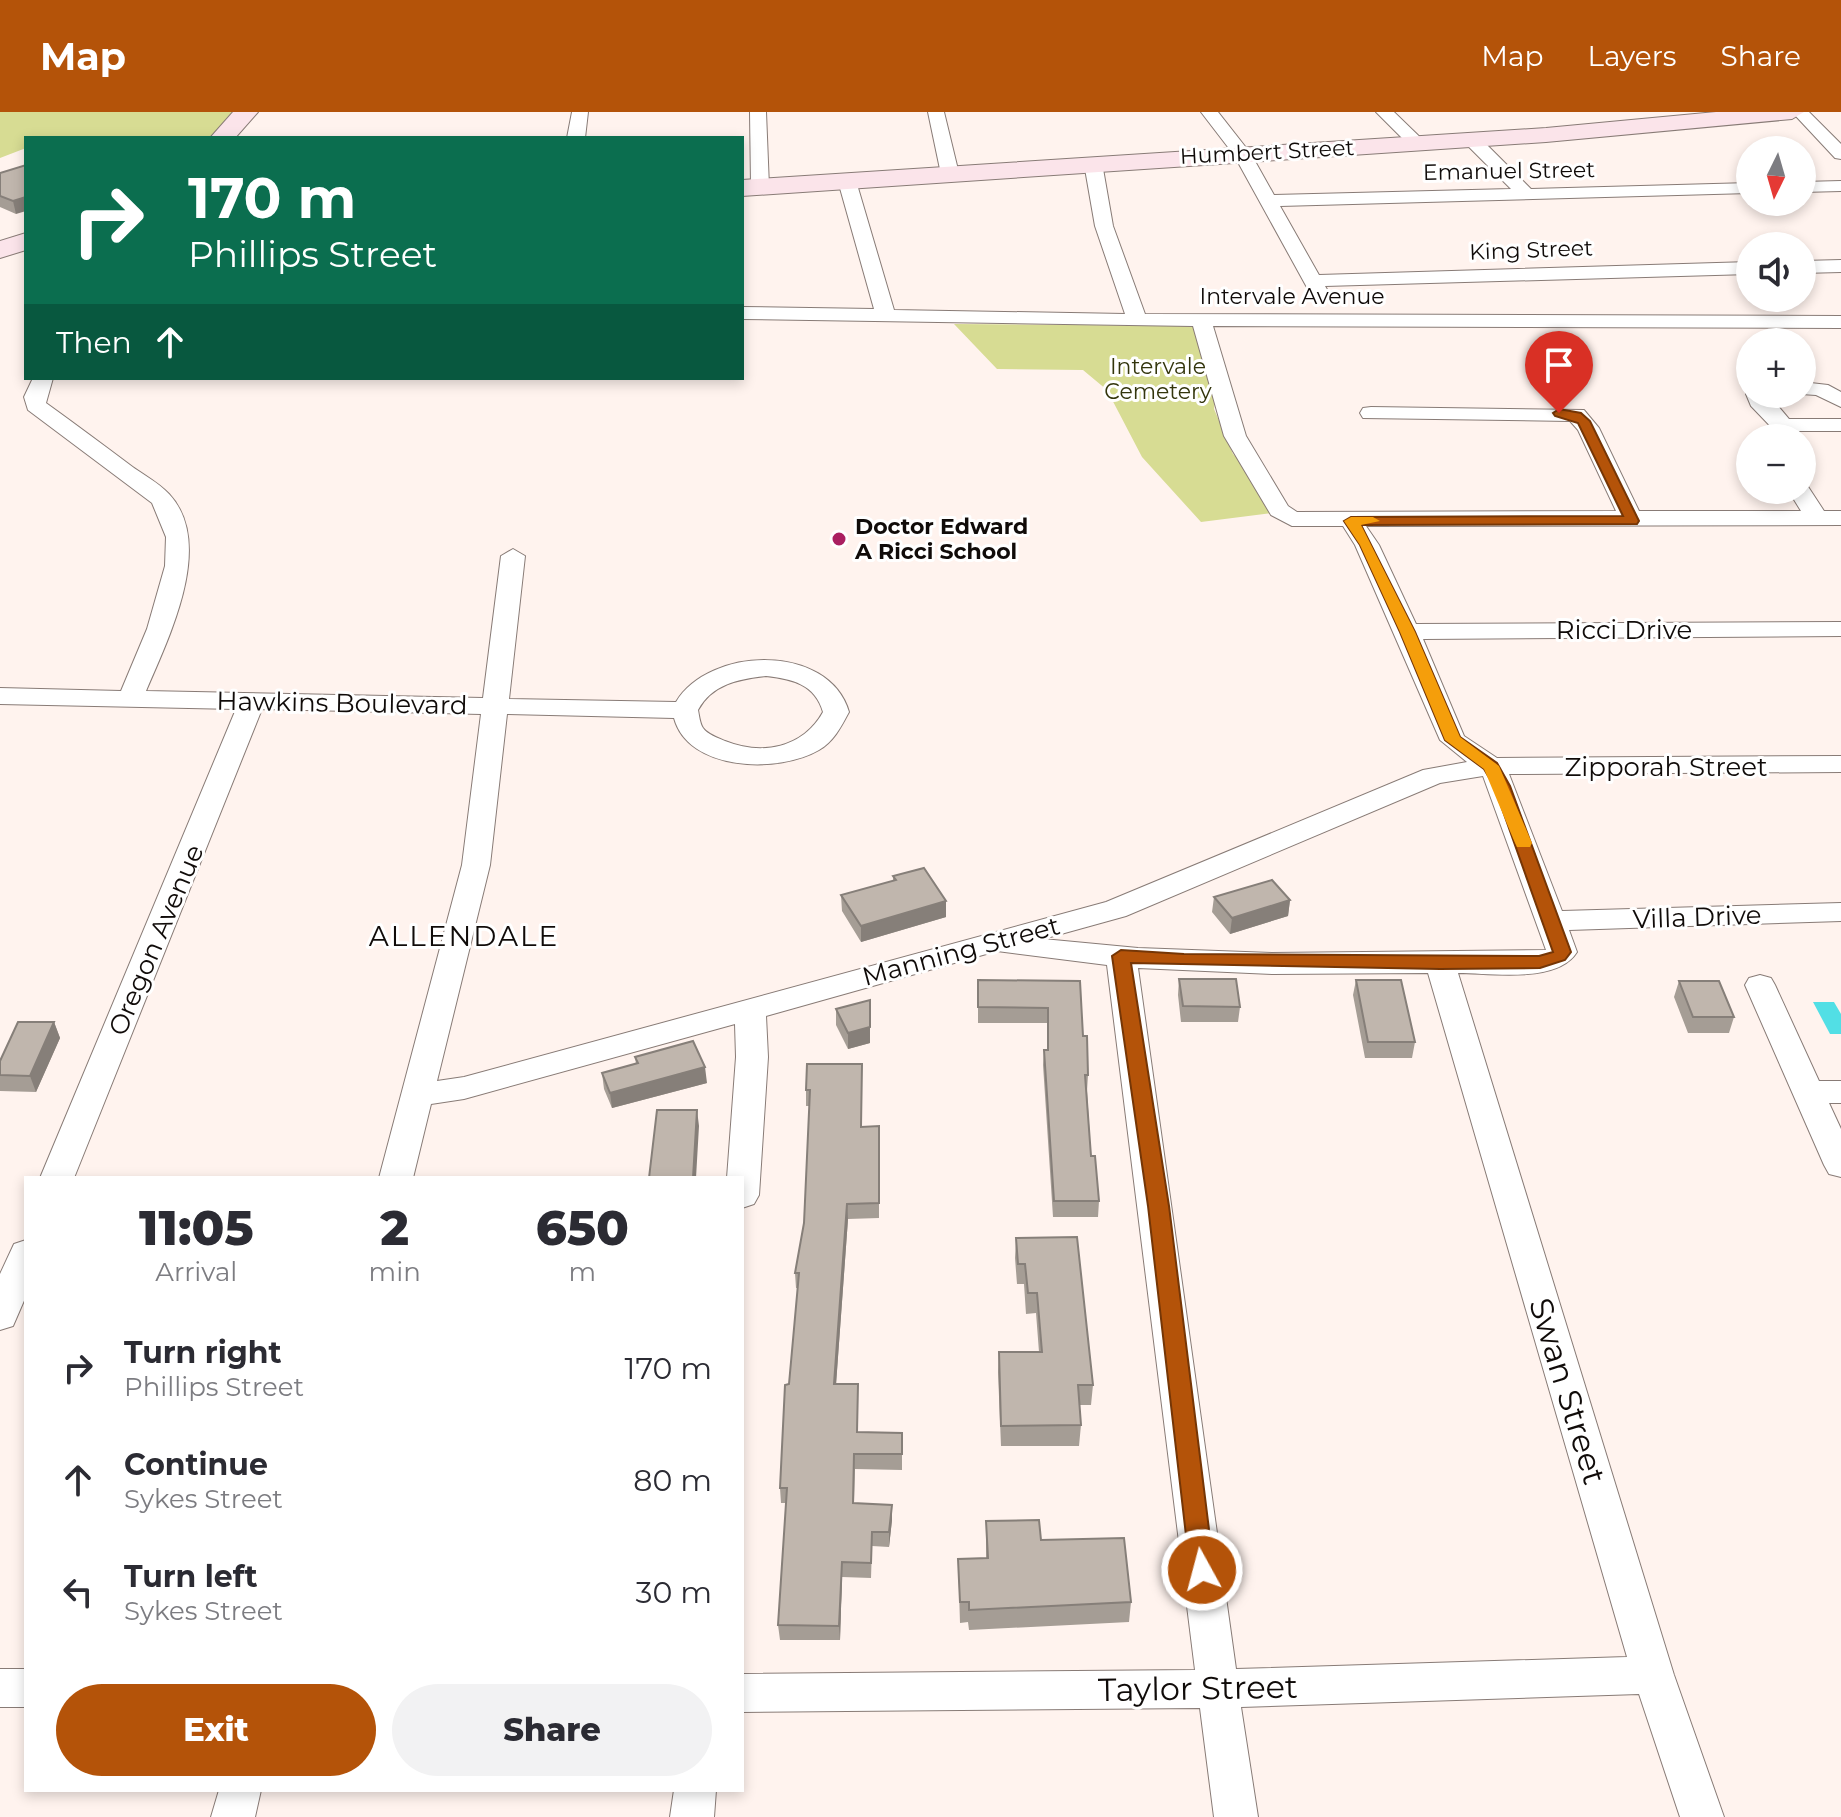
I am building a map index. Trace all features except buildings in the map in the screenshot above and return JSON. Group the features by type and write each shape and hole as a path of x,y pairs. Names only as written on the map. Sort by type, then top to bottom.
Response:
{"street":[{"path":"224,136 246,112"},
{"path":"576,136 580,112"},
{"path":"751,188 758,112"},
{"path":"936,112 950,174"},
{"path":"1209,112 1242,154 1334,320"},
{"path":"1384,112 1417,143"},
{"name":"Humbert Street","path":"751,188 1472,140 1792,112"},
{"path":"1800,112 1841,154"},
{"path":"1472,140 1526,194"},
{"path":"1093,163 1104,226 1137,320"},
{"path":"847,181 886,317"},
{"path":"1816,187 1841,186"},
{"name":"Emanuel Street","path":"1269,201 1736,188"},
{"path":"0,250 24,242"},
{"path":"1816,267 1841,266"},
{"name":"King Street","path":"1314,281 1736,268"},
{"name":"Intervale Avenue","path":"744,313 1137,320 1841,322"},
{"path":"1201,320 1235,436 1279,510 1299,521 1841,518"},
{"path":"42,380 35,397 43,414 161,499 178,537 177,566 159,629 130,700"},
{"path":"1816,389 1841,401"},
{"path":"1371,413 1576,415 1588,428 1632,521"},
{"path":"1816,428 1841,425"},
{"path":"1808,504 1817,518"},
{"path":"992,942 1184,960 1440,963 1552,960 1562,952 1502,786 1491,766 1453,740 1367,545 1351,521"},
{"path":"396,1176 476,865 513,556"},
{"name":"Ricci Drive","path":"1407,632 1841,629"},
{"path":"766,668 793,672 817,681 828,690 836,712 832,724 810,743 794,751 754,756 716,749 701,742 691,732 685,710 699,688 712,680 766,668"},
{"name":"Hawkins Boulevard","path":"0,696 685,710"},
{"name":"Oregon Avenue","path":"58,1176 252,701"},
{"name":"Zipporah Street","path":"1491,766 1841,764"},
{"name":"Manning Street","path":"416,1095 464,1088 1116,909 1433,776 1491,766"},
{"name":"Villa Drive","path":"1553,921 1841,912"},
{"path":"1121,956 1158,1206 1236,1817"},
{"name":"Swan Street","path":"1440,963 1653,1675 1702,1817"},
{"path":"1760,985 1841,1165"},
{"path":"743,1176 752,1057 750,1010"},
{"path":"1806,1092 1841,1092"},
{"path":"0,1316 24,1258"},
{"name":"Taylor Street","path":"744,1693 1219,1689 1653,1675"},
{"path":"0,1688 24,1688"},
{"path":"233,1817 239,1792"},
{"path":"692,1817 695,1792"}],"green space":[{"path":"0,112 245,112 223,136 24,136 24,149 0,158"},
{"name":"Intervale Cemetery","path":"954,324 1194,326 1216,392 1214,409 1233,454 1245,465 1272,513 1201,522 1142,457 1107,390 1083,370 997,369"}],"water":[{"path":"1813,1002 1834,1002 1841,1014 1841,1034 1830,1034"}],"slow traffic":[{"path":"1373,521 1351,521 1367,545 1453,740 1491,766 1524,843"}],"place":[{"name":"Doctor Edward A Ricci School","path":"839,539"}],"district":[{"name":"ALLENDALE","path":"464,936"}],"route":[{"path":"1202,1570 1158,1206 1121,956 1184,960 1440,963 1540,962 1559,956 1562,952 1553,921 1502,786 1491,766 1453,740 1367,545 1351,521 1632,521 1584,421 1576,415 1559,413"}]}
